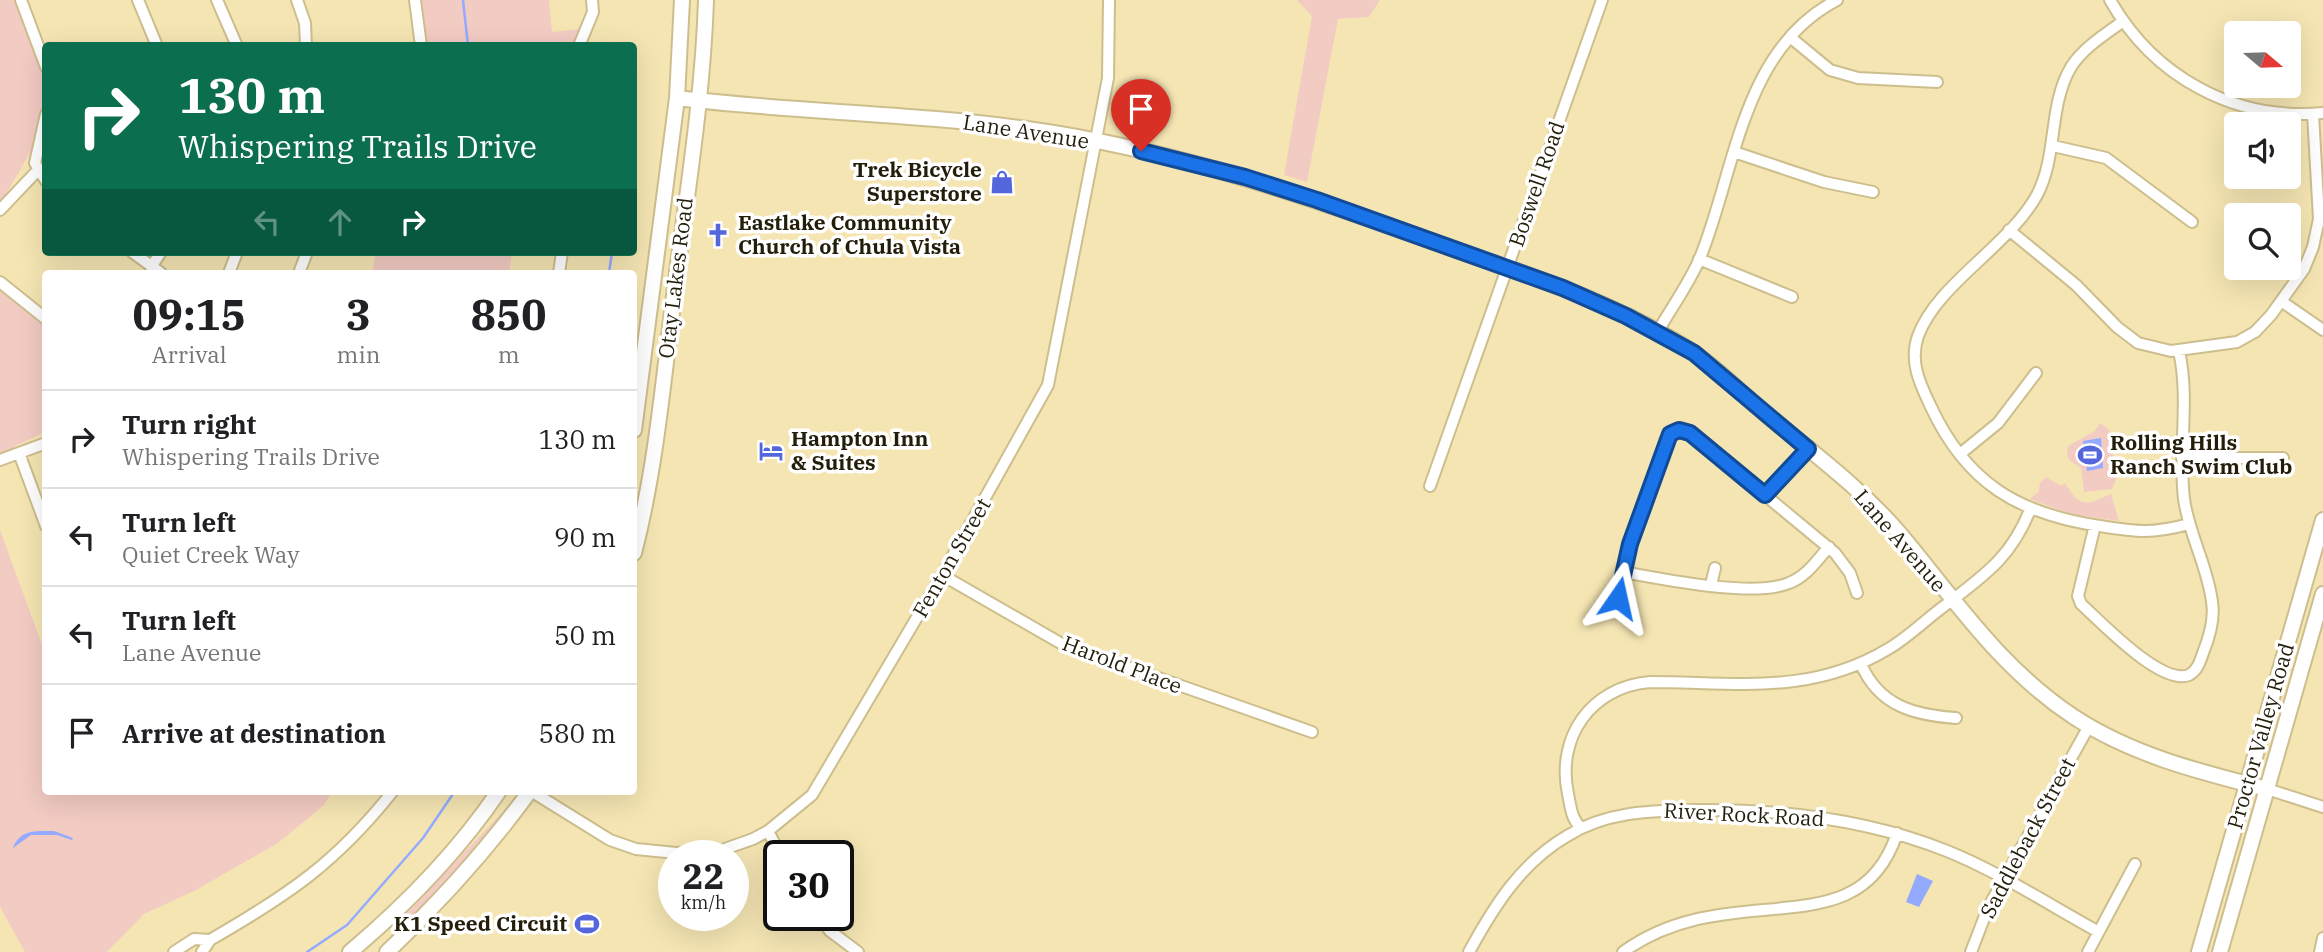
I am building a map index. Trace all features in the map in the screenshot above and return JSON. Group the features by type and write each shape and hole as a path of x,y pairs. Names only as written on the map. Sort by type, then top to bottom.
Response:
{"main road":[{"name":"Otay Lakes Road","path":"637,407 677,98 682,0"},
{"name":"Otay Lakes Road","path":"637,541 653,457 699,101 706,0"},
{"name":"Lane Avenue","path":"677,98 957,121 1097,142 1258,181 1563,288 1657,332 1694,353 1858,491 1898,532 1982,638 2019,675 2089,726 2140,752 2267,789"},
{"name":"Proctor Valley Road","path":"2199,952 2323,520"},
{"name":"Proctor Valley Road","path":"2220,952 2323,594"},
{"path":"350,952 405,906 474,828 496,795"},
{"path":"387,952 439,903 490,846 527,795"}],"street":[{"path":"21,0 42,56"},
{"path":"138,0 156,42"},
{"path":"217,0 235,42"},
{"path":"297,0 305,23 306,42"},
{"path":"415,0 420,42"},
{"path":"581,42 593,12 592,0"},
{"name":"Fenton Street","path":"536,795 603,836 650,852 719,851 768,831 811,795 942,575 1048,385 1108,78 1109,0"},
{"name":"Boswell Road","path":"1430,486 1602,0"},
{"path":"1657,332 1699,259 1762,76 1790,37 1815,13 1837,0"},
{"path":"2009,230 2076,285 2131,339 2154,349 2179,351 2236,342 2255,331 2304,269 2321,219 2318,114 2268,112 2230,104 2208,93 2151,55 2122,22 2110,0"},
{"path":"2122,22 2084,51 2071,67 2056,113 2053,146 2038,194 2009,230 1935,308 1916,344 1918,377 1936,418 1960,454 1986,481 2030,510 2061,520 2147,533 2189,524"},
{"path":"1790,37 1830,70 1858,78 1937,82"},
{"path":"42,130 34,163 42,177"},
{"path":"2053,146 2106,158 2192,222"},
{"path":"1734,152 1824,182 1873,192"},
{"path":"0,210 37,171"},
{"path":"137,256 156,270"},
{"path":"1699,259 1792,298"},
{"path":"0,282 42,316"},
{"path":"2281,301 2323,330"},
{"path":"2095,525 2078,596 2081,604 2125,645 2158,667 2181,676 2190,674 2198,667 2213,615 2210,588 2189,524 2182,458 2184,410 2179,351"},
{"path":"1960,454 1998,423 2036,373"},
{"path":"1618,598 1623,572 1665,439 1679,430 1695,438 1829,547 1846,566 1857,593"},
{"path":"0,460 42,444"},
{"path":"1765,495 1808,449"},
{"path":"19,453 42,515"},
{"path":"2182,458 2283,458"},
{"path":"1581,828 1573,820 1571,810 1565,779 1566,753 1580,720 1592,706 1612,692 1650,682 1787,684 1840,672 1861,664 1890,649 2006,556 2018,539 2030,510"},
{"path":"1623,572 1711,585 1762,588 1781,586 1804,574 1829,547"},
{"path":"1711,585 1715,568"},
{"name":"Harold Place","path":"942,575 1062,644 1312,732"},
{"path":"1861,664 1876,689 1899,707 1918,714 1956,718"},
{"name":"Saddleback Street","path":"1971,952 2004,879 2089,726"},
{"path":"2267,789 2323,807"},
{"path":"202,952 210,940 309,878 356,836 390,795"},
{"name":"River Rock Road","path":"1469,952 1494,907 1517,877 1546,852 1581,828 1645,810 1723,810 1822,816 1897,833 1948,851 2097,931"},
{"path":"768,831 773,840"},
{"path":"1882,886 1897,833"},
{"path":"2088,952 2135,864"},
{"path":"1623,952 1664,933 1705,930"},
{"path":"830,931 858,952"},
{"path":"2320,952 2323,938"},
{"path":"174,952 194,939 210,940"}],"shaded area":[{"path":"0,0 18,0 42,60 42,121 19,173 0,204"},
{"path":"416,0 549,0 552,32 582,29 576,42 423,42"},
{"path":"1297,0 1380,0 1369,17 1338,19 1307,182 1284,175 1312,16"},
{"path":"375,256 511,256 509,270 373,270"},
{"path":"0,284 42,321 42,433 15,446 0,464"},
{"name":"Rolling Hills Ranch Swim Club","path":"2100,423 2109,430 2117,477 2112,489 2084,492 2081,468 2068,458 2068,446 2095,431"},
{"path":"2046,477 2061,486 2065,483 2079,501 2095,501 2111,494 2119,521 2070,514 2030,499 2039,491 2040,483"},
{"path":"0,530 42,645 42,795 330,795 324,805 278,843 196,890 144,914 107,952 25,952 0,907"},
{"path":"509,805 447,883 399,929 397,924"}],"water":[{"path":"2101,438 2103,468 2087,471 2083,441"},
{"path":"54,831 73,838 31,835 13,848 24,834"},
{"path":"1917,874 1933,881 1919,907 1906,902"}],"waterway":[{"path":"463,0 468,42"},
{"path":"609,270 611,256"},
{"path":"307,952 347,925 423,838 452,795"}],"place":[{"name":"Trek Bicycle Superstore","path":"1002,182"},
{"name":"Eastlake Community Church of Chula Vista","path":"718,235"},
{"name":"Hampton Inn & Suites","path":"771,451"},
{"name":"Rolling Hills Ranch Swim Club","path":"2090,455"},
{"name":"K1 Speed Circuit","path":"587,924"}],"route":[{"path":"1141,151 1245,177 1317,200 1563,288 1626,316 1694,353 1808,449 1765,495 1690,433 1683,430 1672,432 1665,439 1630,544 1618,598"}]}
